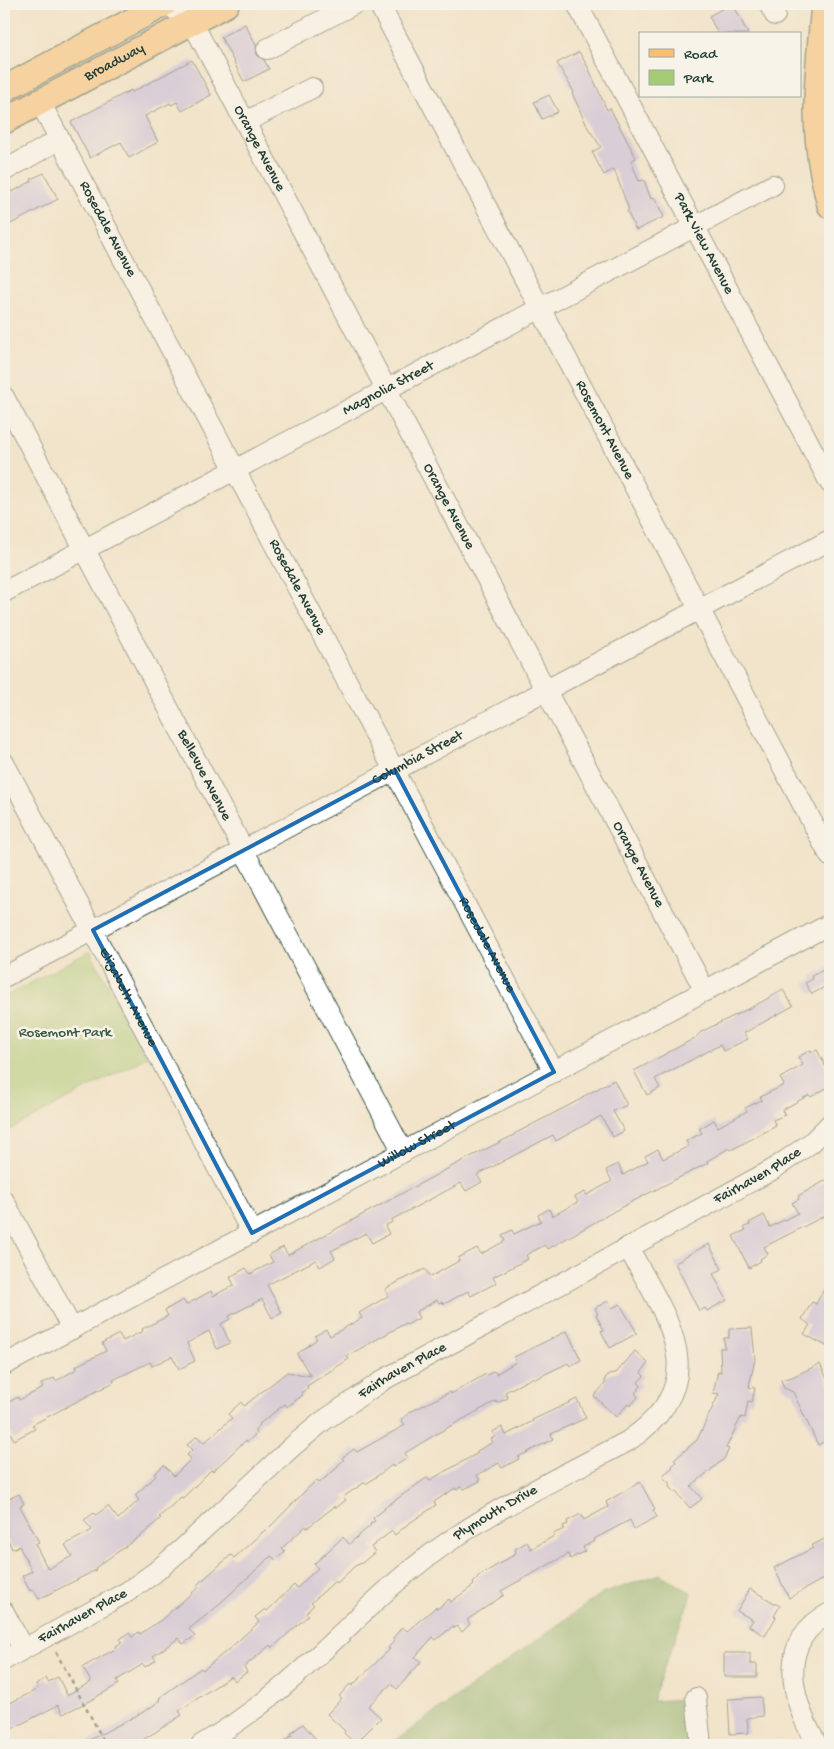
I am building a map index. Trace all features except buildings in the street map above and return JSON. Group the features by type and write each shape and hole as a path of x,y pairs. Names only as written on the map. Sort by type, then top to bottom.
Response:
{"main road":[{"name":"Broadway","path":"4,89 166,4"},
{"name":"Broadway","path":"4,121 226,4"},
{"path":"824,4 818,122 820,154 830,205"}],"street":[{"path":"166,4 192,22"},
{"path":"267,49 354,4"},
{"name":"Rosemont Avenue","path":"380,4 830,856"},
{"name":"Park View Avenue","path":"577,4 830,483"},
{"name":"Orange Avenue","path":"192,22 705,991"},
{"path":"245,122 312,88"},
{"name":"Rosedale Avenue","path":"40,102 554,1072"},
{"path":"4,172 60,139"},
{"name":"Magnolia Street","path":"4,592 773,185"},
{"name":"Bellevue Avenue","path":"4,397 403,1152"},
{"name":"Columbia Street","path":"4,978 830,540"},
{"name":"Elizabeth Avenue","path":"4,762 252,1233"},
{"name":"Willow Street","path":"4,1365 830,924"},
{"name":"Fairhaven Place","path":"4,1660 119,1596 154,1573 294,1445 355,1398 416,1361 772,1170 811,1143 830,1124"},
{"path":"4,1201 72,1329"},
{"name":"Plymouth Drive","path":"201,1745 222,1733 285,1685 389,1588 441,1547 498,1511 628,1442 645,1430 658,1417 669,1401 675,1385 678,1352 668,1322 628,1247"},
{"path":"4,1612 24,1649"},
{"path":"816,1741 798,1706 793,1673 794,1656 800,1641 809,1628 821,1618 830,1614"},
{"path":"696,1698 701,1745"}],"path":[{"path":"56,1652 106,1745"}],"highlighted area":[{"path":"395,770 554,1072 252,1233 93,930"}],"green space":[{"name":"Rosemont Park","path":"90,951 147,1057 4,1133 4,997"},
{"path":"660,1574 692,1593 652,1701 696,1698 701,1745 389,1745 601,1594"}]}
